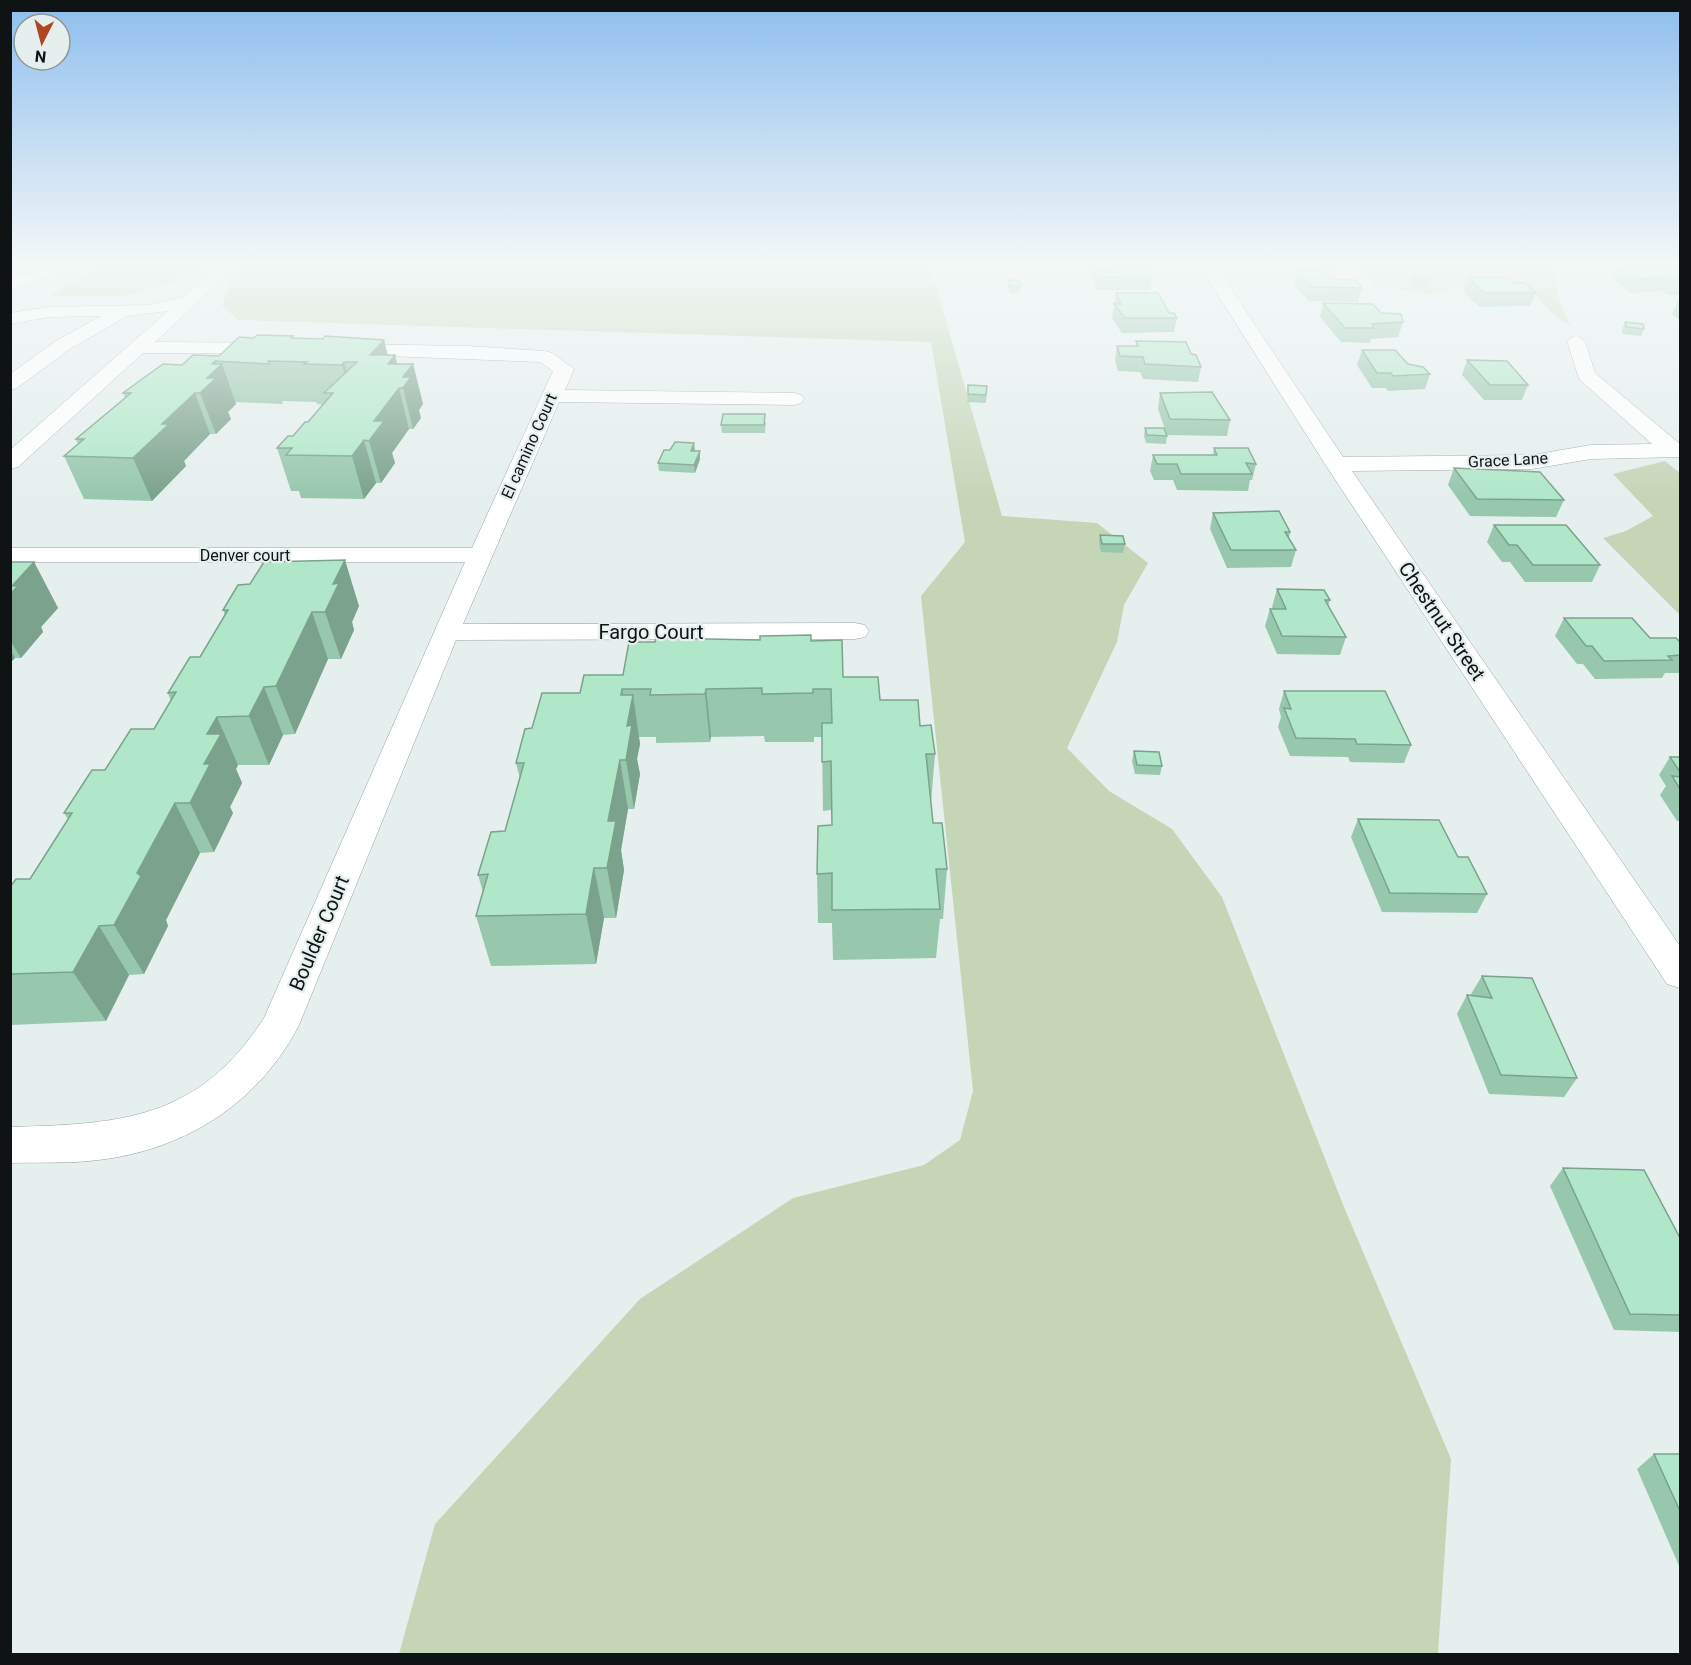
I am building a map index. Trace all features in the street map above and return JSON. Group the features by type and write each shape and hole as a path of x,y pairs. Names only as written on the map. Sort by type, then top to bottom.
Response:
{"main road":[{"path":"10,368 67,343"},
{"path":"16,453 142,343"},
{"name":"Chestnut Street","path":"1257,343 1336,464 1680,974"},
{"path":"1576,343 1586,375 1676,450"},
{"path":"10,384 63,345"},
{"path":"137,347 291,349"},
{"name":"El camino Court","path":"326,350 467,352 545,357 564,369 480,555"},
{"path":"552,396 794,399"},
{"name":"Grace Lane","path":"1336,464 1532,462 1591,452 1676,450"},
{"name":"Denver court","path":"10,555 480,555"},
{"name":"Boulder Court","path":"10,1145 99,1142 143,1132 228,1088 249,1069 280,1025 480,555"},
{"name":"Fargo Court","path":"446,632 855,631"}],"green space":[{"path":"931,343 952,343 1002,516 1097,523 1148,563 1124,605 1117,642 1067,748 1109,791 1172,829 1222,897 1344,1207 1451,1459 1438,1654 399,1654 435,1524 640,1299 793,1198 924,1165 960,1140 973,1091 921,596 965,542"},
{"path":"1665,461 1680,473 1680,615 1603,538 1626,531 1653,516 1613,474"}],"building":[{"path":"233,343 381,343 370,355 395,355 388,364 413,364 403,377 411,377 403,388 399,388 374,421 384,421 369,441 364,440 352,456 286,455 292,448 277,448 288,436 293,436 305,422 308,422 333,393 324,393 357,362 344,362 342,365 304,364 307,362 268,361 269,364 215,361 212,364 222,364 207,378 216,378 200,393 195,393 162,424 169,424 133,458 64,456 84,439 76,439 131,393 123,393 163,364 182,365 193,355 219,356"},
{"path":"1137,343 1186,343 1191,354 1196,355 1201,367 1145,364 1143,357 1120,356 1117,346 1138,346"},
{"path":"1362,350 1395,350 1408,364 1423,367 1430,374 1393,376 1391,373 1377,373"},
{"path":"1467,360 1507,361 1528,385 1490,385"},
{"path":"968,385 987,386 986,395 968,394"},
{"path":"1212,392 1230,420 1170,419 1160,393"},
{"path":"723,414 765,414 764,425 721,425"},
{"path":"1145,428 1164,428 1167,436 1147,435"},
{"path":"675,442 694,443 691,451 700,451 694,465 658,463 664,450 670,450"},
{"path":"1214,448 1248,448 1256,464 1246,463 1252,474 1181,474 1177,464 1157,464 1153,455 1217,455"},
{"path":"1454,468 1540,472 1564,500 1477,499"},
{"path":"1279,511 1290,532 1285,532 1296,550 1231,550 1213,513"},
{"path":"1494,525 1566,525 1600,565 1533,565 1517,545 1509,545"},
{"path":"1100,535 1123,536 1125,544 1102,544"},
{"path":"345,560 333,584 339,583 325,612 312,612 276,686 264,687 249,716 217,717 207,734 221,734 204,764 210,764 190,803 175,803 137,873 141,876 114,925 99,926 73,972 10,974 10,887 16,879 30,879 72,813 64,813 92,770 105,770 131,729 154,729 176,692 168,693 190,657 200,657 228,610 223,610 238,585 250,584 264,562"},
{"path":"10,562 34,562 12,586 18,586 10,594"},
{"path":"1277,589 1324,590 1330,600 1325,600 1346,637 1282,636 1270,609 1286,609"},
{"path":"1564,618 1632,618 1650,638 1676,638 1680,642 1680,655 1668,656 1672,660 1604,661 1592,646 1586,646"},
{"path":"811,635 811,641 842,640 843,677 878,677 880,700 918,700 920,726 931,725 935,754 926,754 933,823 942,823 947,869 936,869 940,909 832,910 832,873 817,874 818,826 832,825 831,761 822,762 822,723 832,723 831,689 813,689 813,693 762,694 762,688 706,689 705,694 650,695 651,689 622,689 621,695 633,695 627,726 632,725 626,760 620,760 608,821 616,821 607,868 594,868 586,914 476,916 488,874 478,875 491,832 505,831 524,763 516,763 525,729 532,728 542,693 580,693 584,675 623,675 629,642 655,642 656,638 760,640 760,636"},
{"path":"1284,691 1385,691 1411,745 1357,744 1355,739 1296,738 1284,708 1291,709"},
{"path":"1134,751 1159,752 1162,766 1137,765"},
{"path":"1670,757 1680,757 1680,772"},
{"path":"1672,776 1680,777 1680,789"},
{"path":"1358,819 1439,820 1458,857 1468,857 1487,894 1390,893"},
{"path":"1482,976 1532,978 1577,1078 1501,1075 1467,995 1492,998"},
{"path":"1563,1168 1644,1170 1680,1238 1680,1315 1630,1314"},
{"path":"1654,1454 1680,1454 1680,1511"}]}
